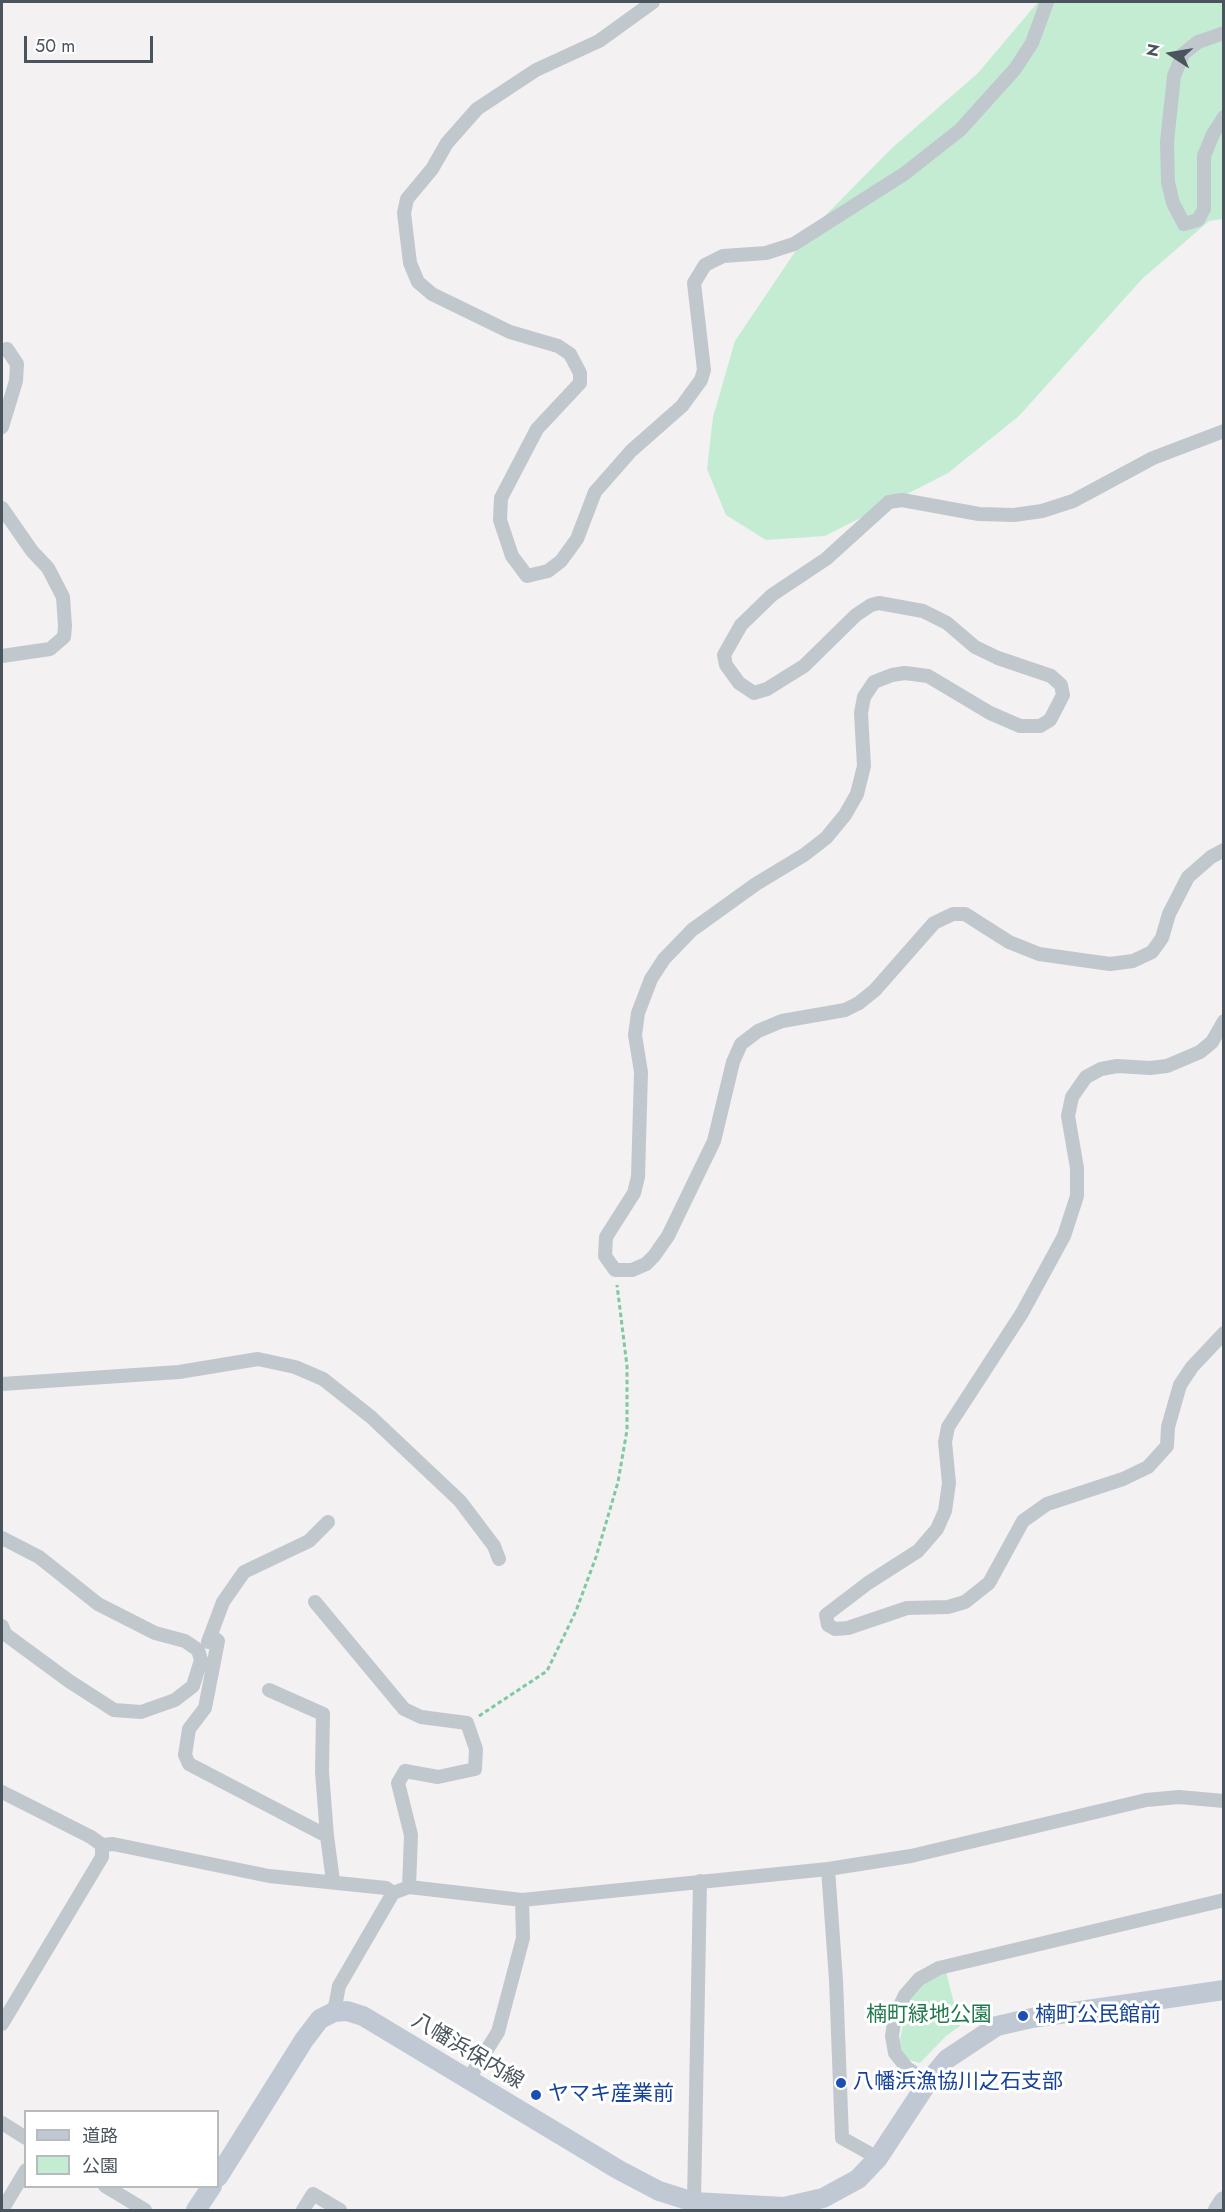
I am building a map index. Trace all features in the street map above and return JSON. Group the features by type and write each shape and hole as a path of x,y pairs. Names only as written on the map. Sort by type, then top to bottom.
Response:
{"main road":[{"name":"八幡浜保内線","path":"334,2012 347,2011 363,2016 619,2170 659,2191 694,2202 784,2207 825,2204 858,2179 878,2158 928,2082 947,2059 997,2026 1032,2018 1224,1990"},
{"path":"219,2175 304,2040 320,2019 334,2012"},
{"path":"196,2211 211,2188"},
{"path":"1218,2211 1224,2201"}],"street":[{"path":"653,2 599,41 536,70 477,109 447,142 432,169 407,200 404,213 410,263 418,282 432,294 510,332 558,346 570,354 580,373 580,383 537,429 501,498 500,520 512,556 527,576 548,571 561,561 577,538 595,492 631,451 682,406 701,380 704,370 694,283 705,265 723,256 766,253 794,244 904,174 960,130 1015,69 1032,43 1047,2"},
{"path":"1224,33 1198,42 1183,54 1174,76 1167,142 1167,182 1173,203 1184,224 1198,220 1204,209 1204,156 1213,134 1224,117"},
{"path":"2,350 7,349 17,364 16,381 2,427"},
{"path":"1224,431 1154,458 1073,501 1042,512 1014,515 979,514 902,500 889,502 826,559 772,595 741,625 724,655 726,665 739,683 753,693 767,689 804,666 856,615 879,603 923,611 947,623 975,647 998,658 1051,676 1062,685 1063,695 1050,720 1040,726 1020,726 990,713 928,676 905,673 874,682 864,697 861,712 864,766 857,794 845,816 826,838 804,855 692,930 664,959 651,979 639,1013 635,1035 641,1072 638,1177 634,1193 606,1237 606,1256 615,1270 632,1270 646,1264 668,1236 714,1141 733,1062 741,1044 758,1031 782,1021 845,1010 859,1004 876,990 934,923 953,914 965,914 1009,942 1039,954 1110,964 1133,961 1152,952 1162,939 1169,914 1188,877 1210,857 1224,850"},
{"path":"2,508 32,551 48,568 63,597 65,626 64,637 50,649 2,656"},
{"path":"1224,1021 1212,1042 1200,1052 1167,1066 1150,1068 1118,1066 1101,1069 1086,1077 1072,1097 1068,1116 1077,1168 1077,1196 1064,1236 1022,1313 948,1427 945,1442 949,1483 945,1511 937,1529 918,1551 868,1583 826,1615 828,1625 834,1629 848,1628 907,1608 948,1607 965,1602 989,1583 1023,1521 1047,1504 1123,1479 1148,1467 1167,1446 1168,1426 1180,1385 1192,1367 1224,1333"},
{"path":"2,1384 179,1372 258,1359 296,1367 323,1379 371,1417 460,1501 494,1546 499,1559"},
{"path":"198,1650 206,1647 223,1602 244,1572 309,1541 328,1522"},
{"path":"2,1538 39,1557 98,1604 155,1634 185,1641 198,1650 201,1660 193,1686 175,1700 141,1712 114,1710 69,1681 5,1634 2,1626"},
{"path":"315,1602 404,1709 421,1717 467,1723 476,1749 475,1769 438,1777 405,1771 398,1783 411,1835 409,1887"},
{"path":"212,1636 218,1641 205,1708 189,1729 185,1755 189,1764 327,1836"},
{"path":"269,1690 324,1714 322,1772 333,1881"},
{"path":"2,1792 91,1837 102,1845 113,1844 269,1876 386,1888 393,1893"},
{"path":"334,2012 339,1986 393,1893 409,1887 522,1900 828,1869 911,1856 1146,1800 1179,1797 1224,1802"},
{"path":"2,2024 102,1857 102,1845"},
{"path":"828,1869 836,1980 842,2138 878,2158"},
{"path":"694,2202 700,1881"},
{"path":"468,2080 498,2032 523,1938 522,1900"},
{"path":"928,2082 907,2068 895,2054 892,2036 896,2016 905,1995 919,1979 939,1968 1224,1900"},
{"path":"2,2123 24,2137"},
{"path":"2,2210 24,2173"},
{"path":"107,2188 145,2211"},
{"path":"303,2211 313,2194 340,2211"}],"path":[{"path":"467,1723 547,1671 576,1611 596,1557 618,1482 627,1430 627,1366 615,1270"}],"green space":[{"path":"1038,2 1223,2 1223,219 1209,221 1142,279 1019,416 948,473 825,536 766,540 726,515 707,469 713,417 735,341 807,234 892,148 978,73"},
{"name":"楠町緑地公園","path":"946,1972 960,2026 946,2036 920,2063 909,2060 902,2052 900,2040 908,1998 922,1982"}],"place":[{"name":"楠町公民館前","path":"1023,2016"},
{"name":"八幡浜漁協川之石支部","path":"841,2083"},
{"name":"ヤマキ産業前","path":"536,2095"}]}
